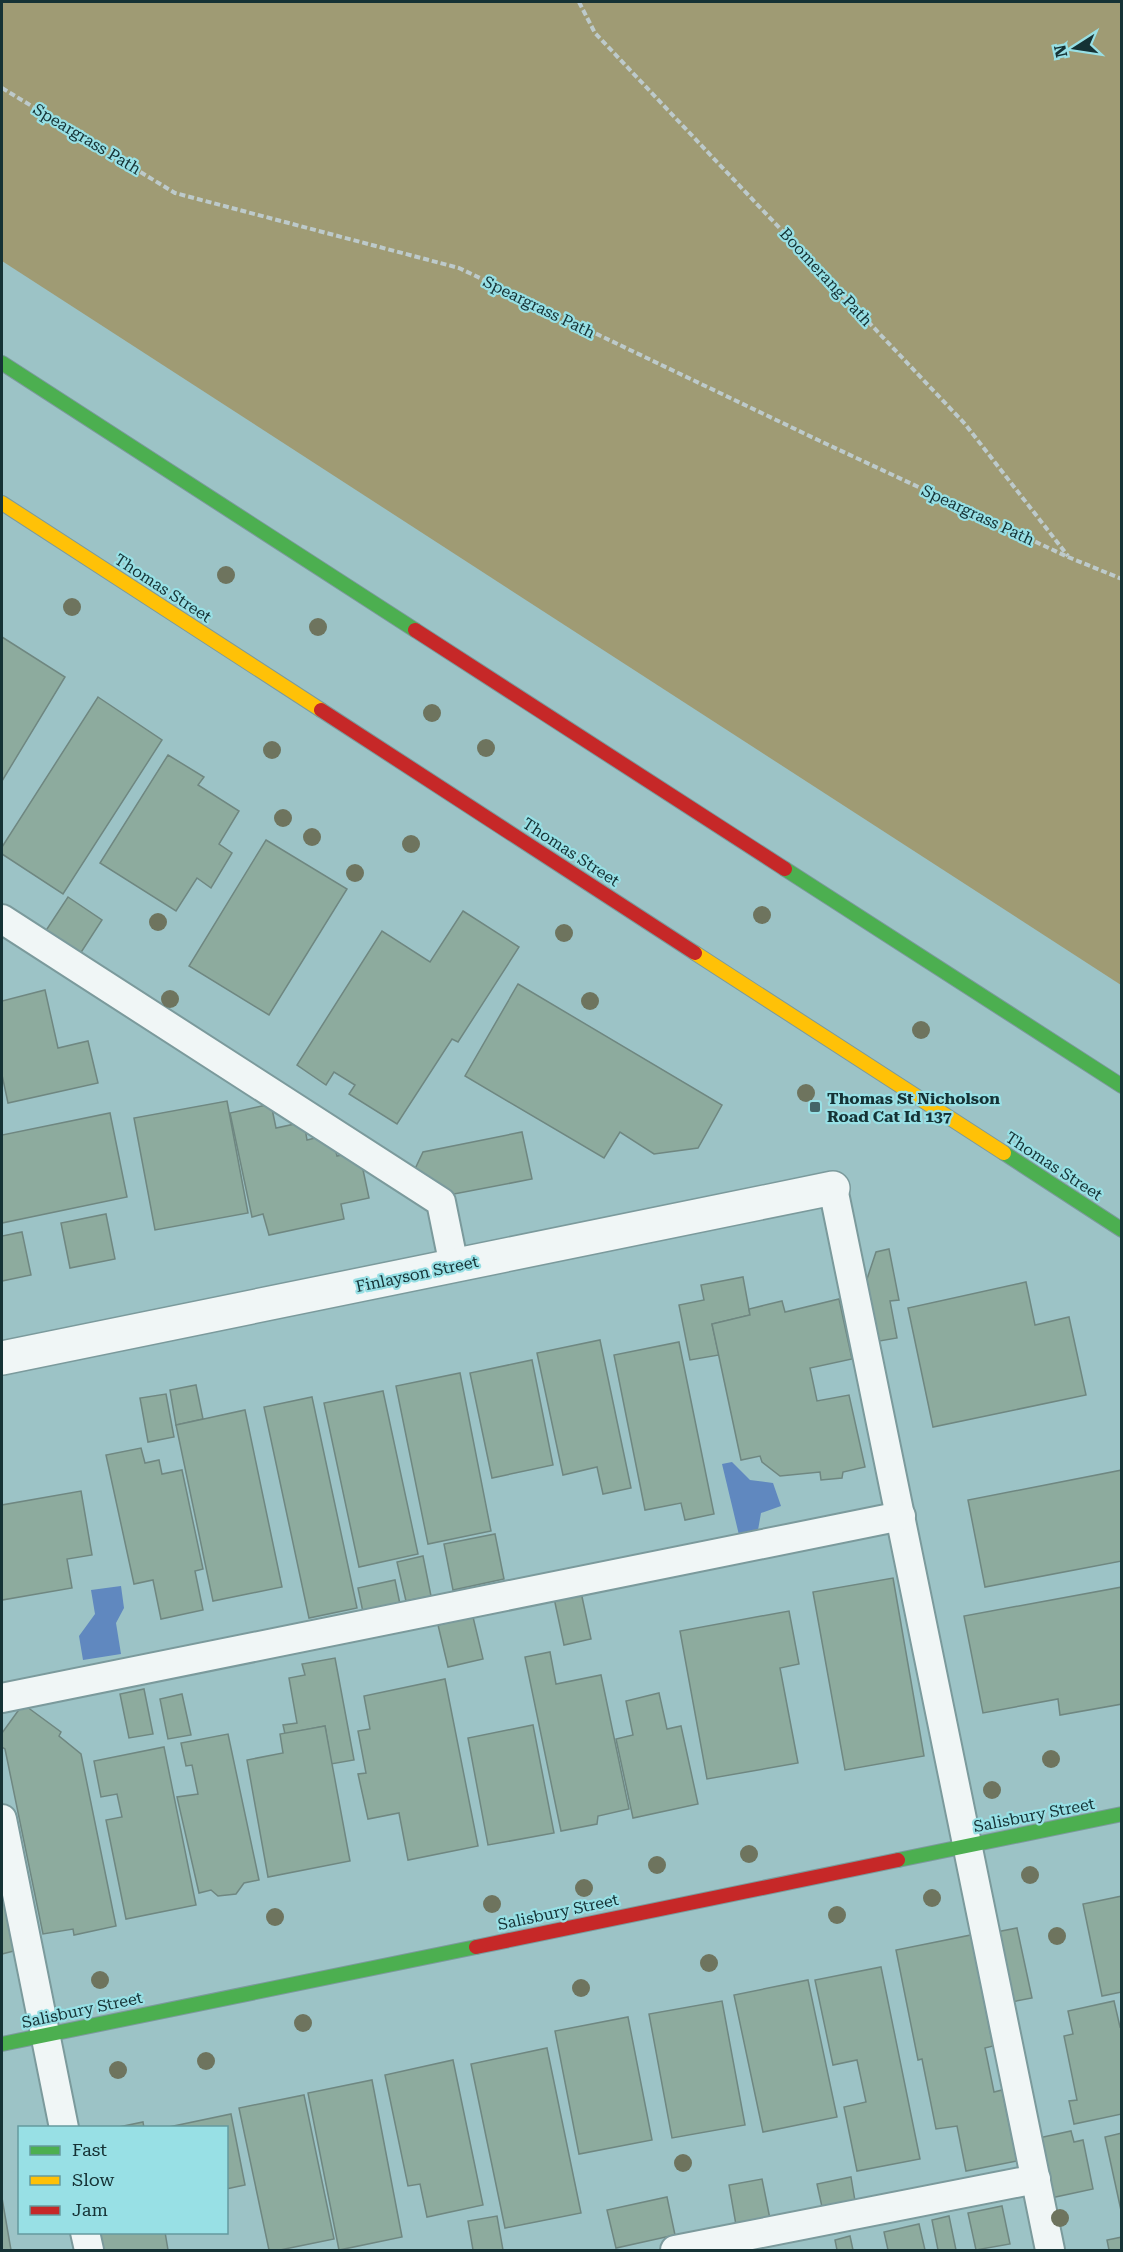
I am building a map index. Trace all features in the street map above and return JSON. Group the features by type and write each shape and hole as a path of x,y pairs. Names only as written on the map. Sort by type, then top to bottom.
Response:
{"main road":[{"path":"2,363 1122,1086"},
{"name":"Thomas Street","path":"2,504 1122,1230"},
{"name":"Salisbury Street","path":"2,2044 1122,1814"}],"street":[{"name":"Finlayson Street","path":"2,1358 833,1188"}],"lane":[{"path":"2,919 441,1202 454,1266"},
{"path":"833,1188 1050,2250"},
{"path":"2,1698 901,1516"},
{"path":"2,1819 64,2126"},
{"path":"675,2250 1036,2179"},
{"path":"85,2234 88,2250"}],"path":[{"name":"Boomerang Path","path":"579,2 595,33 965,424 1068,557"},
{"name":"Speargrass Path","path":"2,88 175,193 459,268 1068,557 1122,579"}],"shaded area":[{"path":"2,2 1121,2 1121,985 2,261"}],"water":[{"path":"732,1462 750,1480 773,1483 781,1506 761,1513 758,1530 739,1535 722,1464"},
{"path":"121,1586 124,1608 116,1623 121,1654 83,1660 79,1636 95,1614 91,1590"}],"building":[{"path":"2,637 65,677 2,781"},
{"path":"98,697 162,740 63,894 2,854 2,847"},
{"path":"168,755 204,777 198,785 239,811 219,844 232,853 211,888 197,878 176,911 100,863"},
{"path":"266,840 347,889 269,1015 189,966"},
{"path":"68,897 102,920 80,954 45,932"},
{"path":"463,911 519,947 458,1042 452,1039 397,1124 349,1094 355,1085 334,1072 326,1085 297,1065 382,931 430,962"},
{"path":"518,984 722,1105 698,1148 654,1154 620,1132 604,1158 465,1076"},
{"path":"45,990 58,1048 88,1041 98,1083 8,1103 2,1075 2,1001"},
{"path":"227,1101 248,1213 155,1230 134,1118"},
{"path":"271,1104 276,1128 304,1122 307,1140 323,1136 334,1144 337,1156 359,1151 369,1198 341,1204 344,1219 269,1235 263,1214 252,1217 230,1113"},
{"path":"110,1113 127,1197 2,1223 2,1135"},
{"path":"522,1132 532,1179 454,1194 415,1169 423,1152"},
{"path":"106,1214 115,1259 70,1268 61,1223"},
{"path":"22,1232 31,1275 2,1281 2,1236"},
{"path":"889,1249 899,1300 890,1301 897,1338 874,1342 863,1291 876,1252"},
{"path":"743,1277 750,1315 712,1324 719,1355 690,1360 679,1305 704,1300 701,1285"},
{"path":"1026,1282 1035,1325 1069,1317 1086,1395 933,1427 908,1308"},
{"path":"839,1299 852,1359 810,1368 817,1401 849,1395 865,1467 843,1472 842,1478 821,1480 820,1472 780,1476 762,1462 760,1456 741,1460 712,1324 750,1315 749,1309 782,1301 785,1312"},
{"path":"600,1340 631,1488 603,1494 597,1467 563,1475 537,1353"},
{"path":"679,1342 714,1514 685,1520 681,1503 645,1510 614,1355"},
{"path":"532,1360 553,1465 492,1478 470,1373"},
{"path":"460,1373 491,1531 428,1544 396,1386"},
{"path":"196,1385 203,1419 176,1425 170,1390"},
{"path":"383,1391 418,1554 359,1567 324,1403"},
{"path":"166,1394 174,1437 148,1442 140,1398"},
{"path":"312,1397 357,1608 309,1618 264,1407"},
{"path":"245,1410 282,1587 213,1601 176,1425"},
{"path":"141,1448 145,1463 159,1460 162,1474 182,1470 203,1569 195,1571 203,1610 161,1619 153,1580 134,1584 106,1455"},
{"path":"1122,1470 1122,1561 985,1587 968,1500"},
{"path":"81,1491 92,1555 67,1559 72,1588 2,1600 2,1505"},
{"path":"495,1534 504,1579 453,1590 444,1544"},
{"path":"423,1556 431,1596 406,1601 397,1562"},
{"path":"893,1578 924,1756 845,1770 813,1592"},
{"path":"395,1580 401,1609 364,1617 358,1588"},
{"path":"1122,1587 1122,1704 1060,1715 1058,1699 983,1713 964,1616"},
{"path":"581,1592 591,1639 564,1645 554,1598"},
{"path":"789,1611 799,1664 780,1668 798,1763 707,1779 680,1631"},
{"path":"473,1617 483,1659 448,1667 438,1625"},
{"path":"550,1652 556,1684 601,1675 629,1809 598,1816 597,1824 561,1831 525,1657"},
{"path":"335,1658 354,1760 331,1764 325,1726 285,1734 283,1725 297,1723 289,1678 305,1675 302,1664"},
{"path":"445,1679 478,1846 408,1860 399,1813 368,1819 358,1774 366,1773 358,1731 370,1729 364,1696"},
{"path":"144,1689 153,1734 129,1738 120,1694"},
{"path":"659,1693 667,1729 681,1726 698,1804 633,1818 616,1739 633,1735 626,1701"},
{"path":"182,1694 191,1735 168,1739 160,1699"},
{"path":"23,1704 61,1732 59,1736 81,1754 116,1926 74,1935 73,1929 43,1934 5,1749 2,1747 2,1733"},
{"path":"533,1725 554,1833 488,1845 468,1738"},
{"path":"325,1726 350,1861 268,1877 247,1760 283,1753 280,1734"},
{"path":"228,1734 259,1880 244,1883 236,1894 218,1896 211,1890 199,1893 177,1797 198,1794 192,1765 186,1766 181,1743"},
{"path":"164,1747 196,1905 126,1919 106,1820 122,1817 117,1794 101,1797 94,1761"},
{"path":"2,1887 14,1951 2,1954"},
{"path":"1122,1896 1122,1992 1102,1996 1083,1904"},
{"path":"1017,1928 1032,1998 1006,2003 991,1933"},
{"path":"971,1935 993,2046 985,2048 994,2092 1002,2090 1017,2161 966,2171 957,2126 936,2129 922,2059 918,2060 896,1950"},
{"path":"881,1967 920,2159 857,2171 844,2107 866,2102 857,2060 833,2065 815,1980"},
{"path":"808,1980 837,2117 763,2132 734,1995"},
{"path":"722,2001 745,2125 672,2138 649,2014"},
{"path":"1114,2001 1120,2027 1122,2026 1122,2114 1074,2124 1069,2101 1077,2100 1064,2036 1073,2034 1068,2011"},
{"path":"628,2017 652,2140 579,2154 555,2031"},
{"path":"547,2048 581,2213 505,2228 471,2064"},
{"path":"453,2060 483,2205 427,2217 420,2184 408,2186 385,2075"},
{"path":"372,2080 402,2237 339,2250 308,2093"},
{"path":"304,2095 334,2239 280,2250 269,2250 239,2108"},
{"path":"231,2114 245,2185 228,2189 228,2126 174,2126"},
{"path":"143,2122 144,2126 124,2126"},
{"path":"1071,2131 1074,2142 1083,2140 1093,2189 1046,2199 1034,2139"},
{"path":"1122,2133 1122,2215 1105,2137"},
{"path":"851,2177 855,2201 822,2207 817,2184"},
{"path":"762,2179 770,2219 736,2225 729,2185"},
{"path":"667,2197 675,2235 616,2248 607,2210"},
{"path":"2,2198 11,2250 2,2250"},
{"path":"1002,2206 1010,2244 976,2250 968,2213"},
{"path":"497,2216 503,2250 473,2250 468,2221"},
{"path":"949,2216 956,2250 938,2250 932,2220"},
{"path":"919,2224 925,2250 888,2250 884,2232"},
{"path":"90,2234 165,2234 168,2250 94,2250"},
{"path":"850,2236 853,2250 837,2250 835,2240"},
{"path":"1122,2237 1122,2250 1109,2250 1107,2240"}],"traffic: fast":[{"path":"2,363 415,630"},
{"path":"785,869 1122,1086"},
{"path":"1004,1153 1122,1230"},
{"path":"898,1860 1122,1814"},
{"path":"2,2044 476,1947"}],"traffic: slow":[{"path":"2,503 321,710"},
{"path":"695,953 1004,1153"}],"traffic: jam":[{"path":"415,630 785,869"},
{"path":"321,710 695,953"},
{"path":"476,1947 898,1860"}],"place":[{"name":"Thomas St Nicholson Road Cat Id 137","path":"815,1107"}]}
